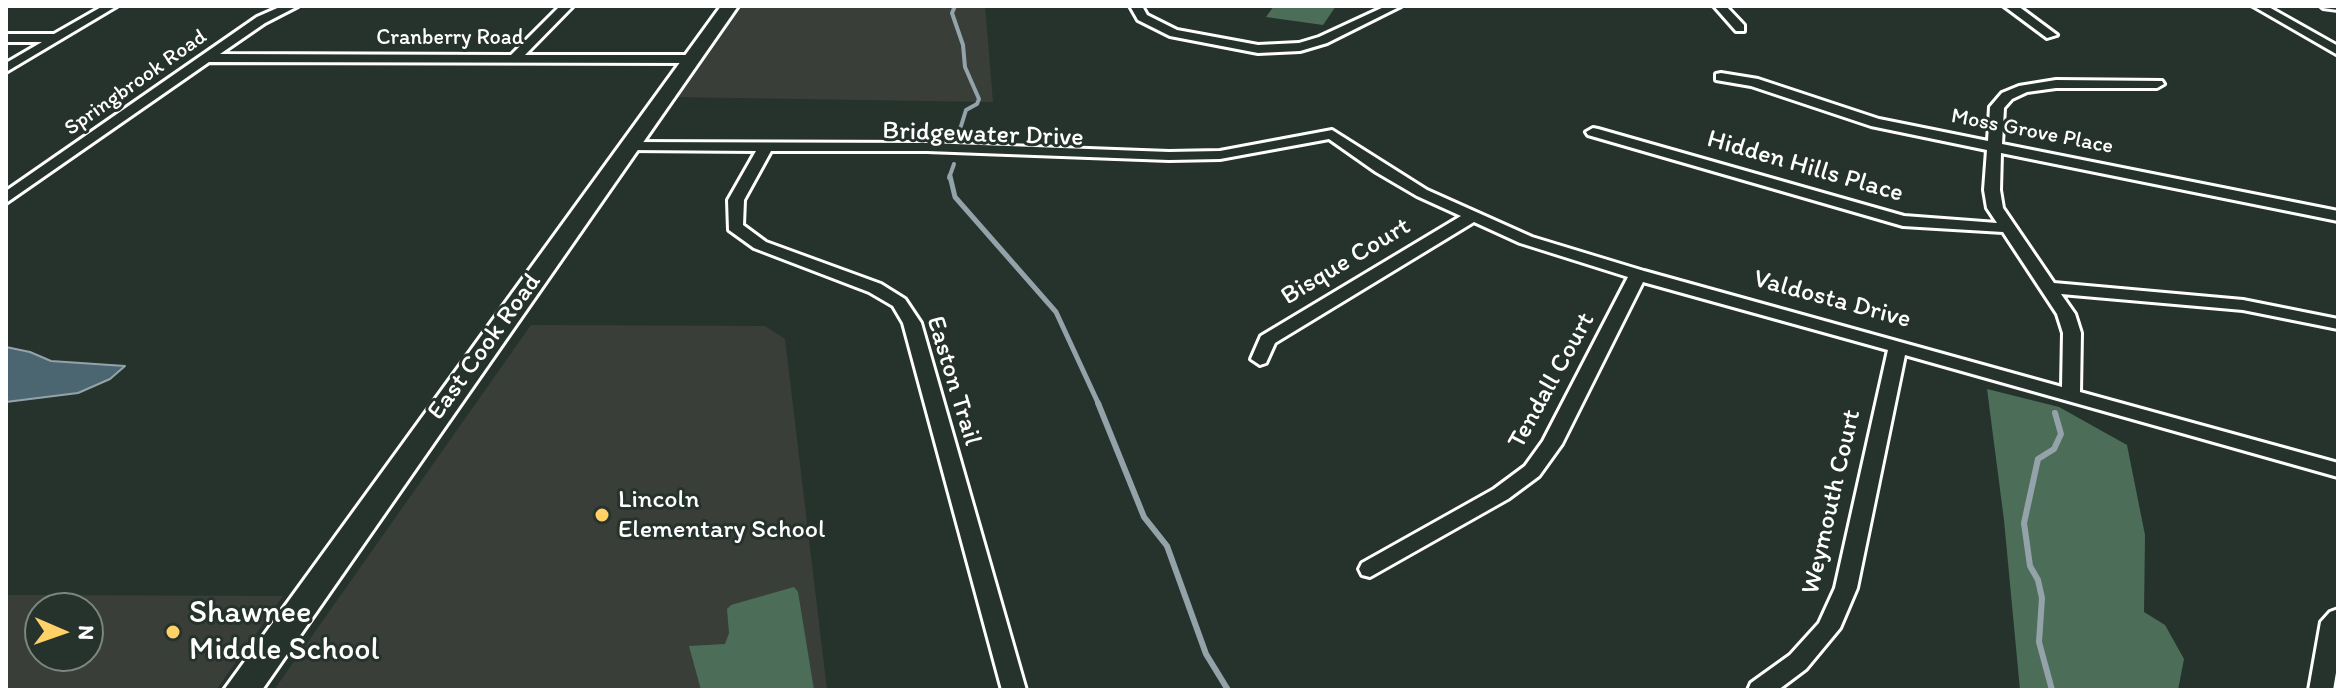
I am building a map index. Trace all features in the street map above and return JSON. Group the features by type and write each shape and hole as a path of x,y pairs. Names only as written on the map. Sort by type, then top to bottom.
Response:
{"main road":[{"name":"East Cook Road","path":"242,690 730,6"}],"street":[{"path":"6,68 111,6"},
{"name":"Springbrook Road","path":"6,198 261,20 292,6"},
{"path":"515,58 567,6"},
{"path":"1136,6 1142,17 1174,33 1258,49 1300,47 1323,40 1395,6"},
{"path":"1720,6 1740,28"},
{"path":"2010,6 2051,35"},
{"path":"2259,6 2338,51"},
{"path":"2327,6 2338,7"},
{"path":"6,38 57,38"},
{"name":"Cranberry Road","path":"208,58 692,59"},
{"name":"Moss Grove Place","path":"1721,77 1753,82 1876,123 2338,216"},
{"path":"2071,394 2072,333 2066,314 1995,208 1992,190 1997,107 2007,96 2024,89 2056,84 2157,84"},
{"name":"Hidden Hills Place","path":"1593,132 1903,221 2008,228"},
{"name":"Bridgewater Drive","path":"626,151 763,151 1210,164 1269,157 1336,137"},
{"name":"Valdosta Drive","path":"1336,137 1381,169 1471,217 1526,240 1638,275 2338,470"},
{"name":"Easton Trail","path":"763,151 736,200 735,227 760,245 875,288 899,303 912,323 1014,690"},
{"name":"Bisque Court","path":"1260,359 1267,340 1471,217"},
{"name":"Tendall Court","path":"1370,569 1501,494 1532,471 1552,444 1638,275"},
{"path":"2050,288 2243,305 2338,324"},
{"name":"Weymouth Court","path":"1760,690 1798,662 1828,628 1846,588 1898,345"},
{"path":"2321,690 2333,622 2338,618"}],"shaded area":[{"path":"741,6 985,6 993,102 675,97"},
{"name":"Lincoln Elementary School","path":"531,325 765,326 785,339 827,690 274,690"},
{"name":"Shawnee Middle School","path":"6,595 24,595 24,672 104,672 104,595 283,596 216,690 6,690"}],"green space":[{"path":"1274,6 1336,6 1323,25 1266,17"},
{"path":"1987,389 2059,407 2127,445 2145,535 2144,612 2165,625 2184,659 2178,690 2020,690 2004,520"},
{"path":"794,587 798,592 814,690 701,690 689,646 725,644 729,633 727,609 731,605"}],"water":[{"path":"6,347 51,361 125,366 110,379 78,393 6,402"}],"waterway":[{"path":"955,6 952,13 963,45 965,67 979,99 977,104 966,110 957,139"},
{"path":"949,178 954,164"},
{"path":"950,176 955,197 1056,312 1099,405"},
{"path":"1098,403 1144,517 1167,546 1206,654 1228,690"},
{"path":"2052,690 2039,642 2042,598 2038,580 2030,566 2024,523 2038,459 2054,449 2061,434 2055,413"}],"place":[{"name":"Lincoln Elementary School","path":"602,515"},
{"name":"Shawnee Middle School","path":"173,632"}]}
